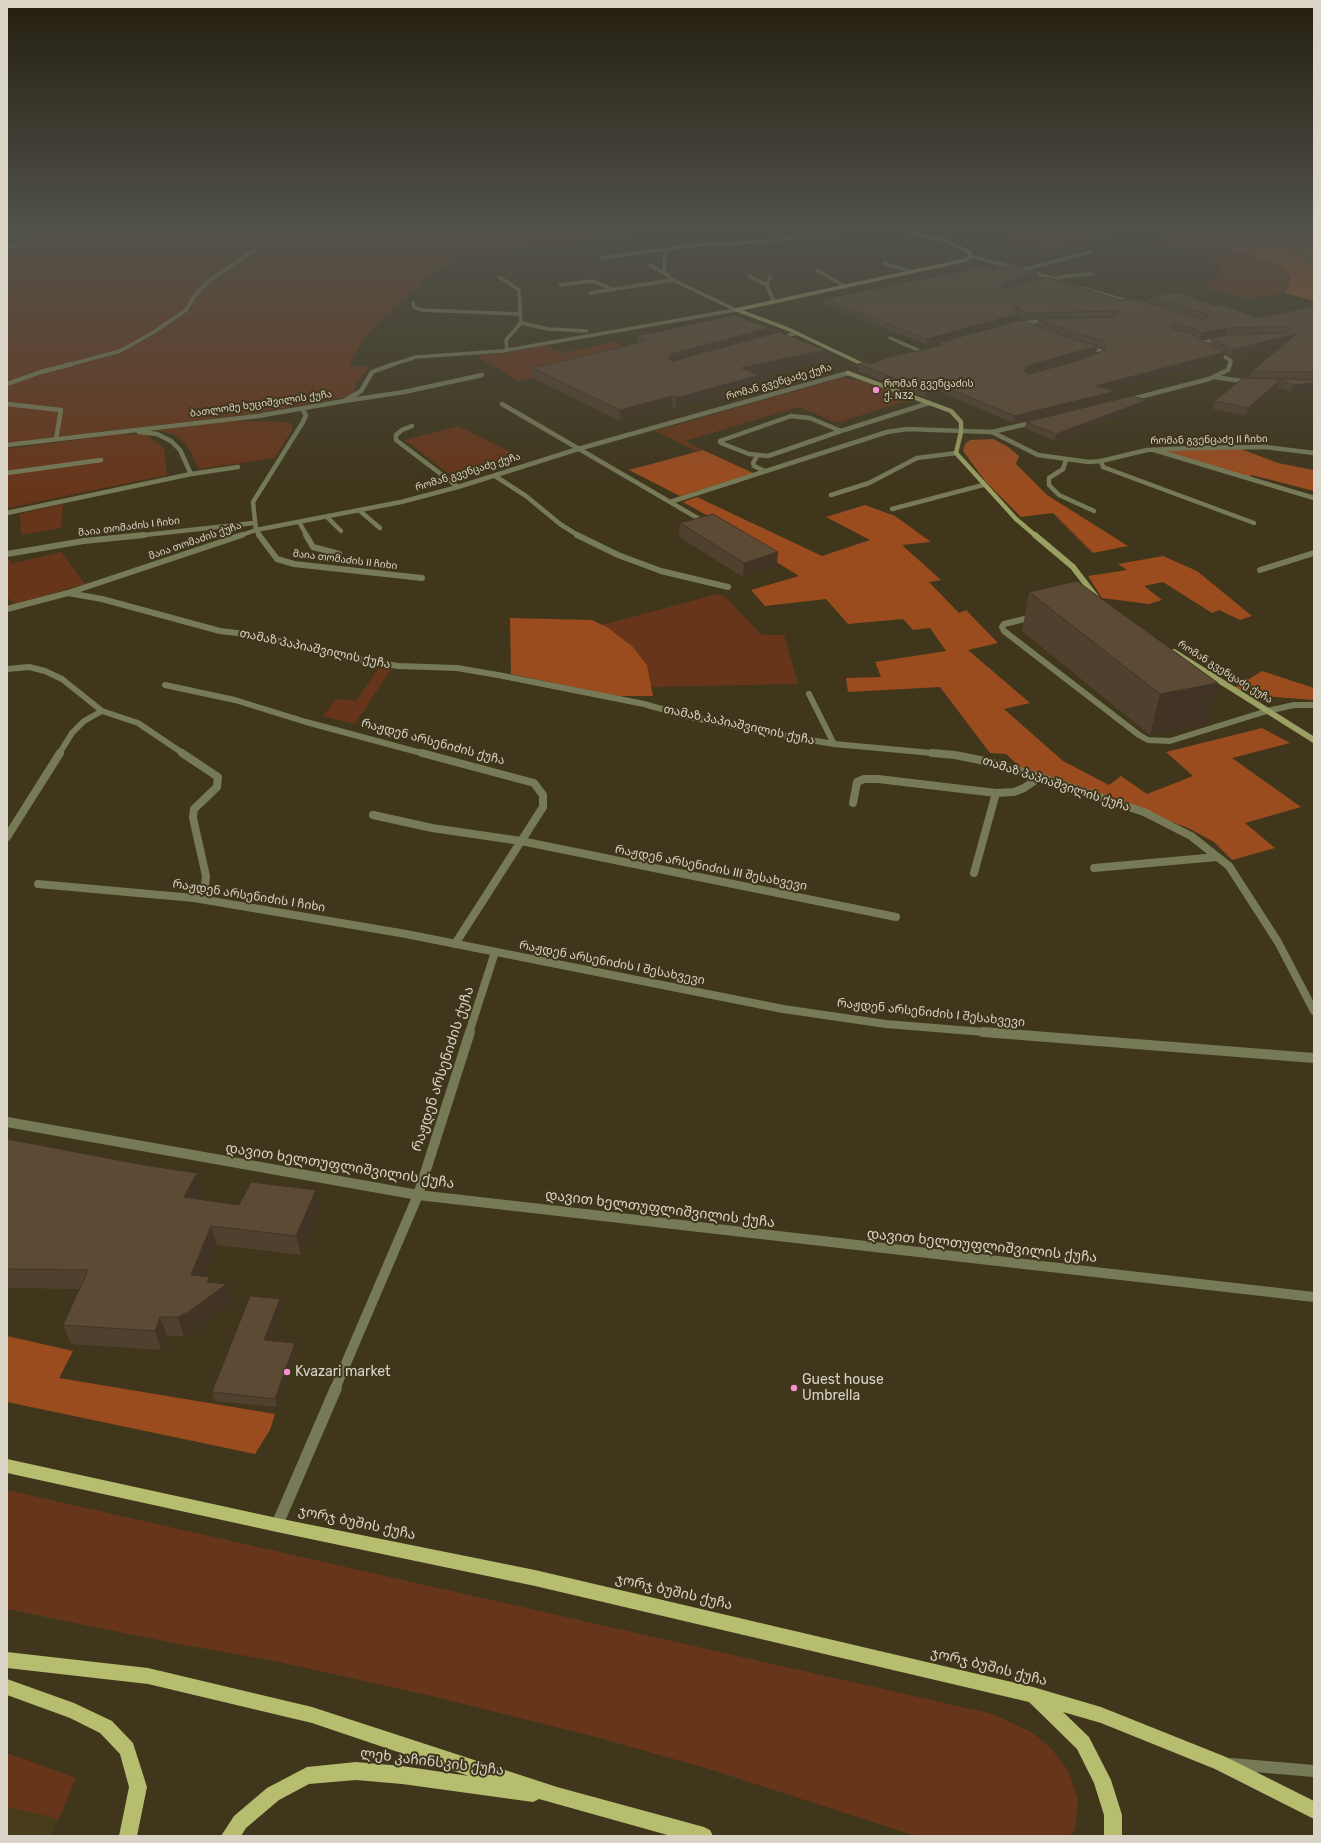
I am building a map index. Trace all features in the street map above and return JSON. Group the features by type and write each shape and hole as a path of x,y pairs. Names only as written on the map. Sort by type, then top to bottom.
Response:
{"main road":[{"name":"ჯორჯ ბუშის ქუჩა","path":"7,1466 277,1525 535,1578 1033,1695 1101,1715 1220,1763 1314,1810"},
{"path":"7,1660 148,1676 312,1715 556,1796 704,1836"},
{"path":"7,1687 74,1711 106,1727 127,1749 138,1787 128,1836"},
{"path":"1033,1695 1083,1743 1102,1780 1113,1815 1113,1836"},
{"name":"ლეხ კაჩინსკის ქუჩა","path":"230,1836 240,1822 273,1794 307,1776 356,1771 402,1775 556,1796"}],"street":[{"path":"7,384 41,372 120,351 154,332 177,316"},
{"path":"507,350 506,340 521,323 520,316"},
{"name":"ბათლომე ხუციშვილის ქუჩა","path":"7,446 120,431 258,416 302,409 344,401 361,391 372,372 398,361 416,357 507,350 700,316"},
{"path":"752,316 797,333 869,367"},
{"path":"1020,321 1033,328"},
{"path":"1013,324 1020,321 1054,321"},
{"path":"521,323 548,328 604,332"},
{"path":"775,339 797,333"},
{"path":"890,338 920,351"},
{"path":"1200,343 1226,338"},
{"path":"1194,340 1207,346"},
{"path":"1079,345 1101,351 1103,354 1094,358"},
{"path":"912,353 927,349"},
{"path":"1123,401 1177,388 1228,370 1231,361 1213,349"},
{"path":"862,369 876,364"},
{"path":"848,373 855,371"},
{"name":"რომან გვენცაძე ქუჩა","path":"256,530 360,511 458,487 578,450 848,373 951,411 961,422 961,432"},
{"path":"344,401 404,392 482,375"},
{"path":"1214,376 1255,382"},
{"path":"841,430 810,418 791,416 720,441 742,452 757,456 768,456 841,430 929,403"},
{"path":"7,404 61,410 56,439"},
{"path":"502,404 578,450 710,525"},
{"name":"მაია თომაძის ქუჩა","path":"7,609 68,593 256,530 254,523 253,502 303,422 306,415 302,409"},
{"path":"670,502 887,432 907,429 992,432 1038,421"},
{"path":"412,426 402,430 396,435 396,440 458,487"},
{"path":"120,431 157,434 171,441 180,450 191,474"},
{"path":"956,453 961,432"},
{"name":"რომან გვენცაძე II ჩიხი","path":"992,432 1038,455 1089,462 1154,450 1265,447 1314,453"},
{"path":"1154,450 1314,498"},
{"path":"956,453 983,485 1016,519 1073,567 1103,605 1093,605"},
{"path":"831,495 869,483 917,458 930,454 956,453"},
{"path":"757,456 753,463 754,466 765,471"},
{"path":"7,474 101,460"},
{"path":"1066,460 1063,469 1048,478 1049,485 1059,495 1094,511"},
{"path":"1101,461 1103,467 1254,523"},
{"path":"7,513 191,474 238,467"},
{"path":"495,476 526,496 560,524 618,555 661,571 728,586"},
{"path":"892,510 983,485"},
{"path":"360,511 380,528"},
{"path":"326,517 341,531"},
{"path":"299,522 313,547 339,554"},
{"name":"მაია თომაძის I ჩიხი","path":"7,554 84,541 254,523"},
{"name":"მაია თომაძის II ჩიხი","path":"256,530 278,559 294,564 422,578"},
{"path":"1260,570 1297,557 1314,553"},
{"name":"თამაზ პაპიაშვილის ქუჩა","path":"68,593 109,601 220,631 254,635 345,657 398,666 457,668 521,679 644,704 686,716 744,728 834,744 955,755 990,762 1040,777 1144,812 1191,836 1229,866 1278,942 1314,1011"},
{"path":"1042,616 1004,624 1002,628 1132,731 1148,740 1165,741 1190,736 1267,710 1294,704 1314,704"},
{"name":"რომან გვენცაძე ქუჩა","path":"1168,648 1314,740"},
{"path":"7,669 30,667 45,671 62,679 102,711 138,723 218,778 217,787 194,809 193,818 206,876 205,886 194,898"},
{"name":"რაჟდენ არსენიძის ქუჩა","path":"165,685 235,700 306,722 534,783 543,795 543,808 455,944"},
{"path":"809,694 834,744"},
{"path":"7,837 72,733 84,721 102,711"},
{"path":"853,803 857,782 864,778 878,778 996,793 1014,792 1024,788 1040,777"},
{"path":"974,873 996,793"},
{"name":"რაჟდენ არსენიძის III შესახვევი","path":"373,815 432,828 521,841 896,917"},
{"path":"1094,868 1217,857"},
{"name":"რაჟდენ არსენიძის I ჩიხი","path":"38,884 194,898 406,934 455,944"},
{"name":"რაჟდენ არსენიძის I შესახვევი","path":"455,944 782,1009 886,1024 1314,1058"},
{"name":"რაჟდენ არსენიძის ქუჩა","path":"277,1525 418,1195 495,952"},
{"name":"დავით ხელთუფლიშვილის ქუჩა","path":"7,1122 418,1195 1314,1297"},
{"path":"1220,1763 1314,1771"}],"shaded area":[{"path":"7,316 385,316 365,337 349,367 371,366 357,382 353,393 346,397 258,413 7,443"},
{"path":"613,342 639,353 519,381 474,355 512,352 545,345 563,353"},
{"path":"841,378 859,380 912,399 837,423 799,407 685,441 703,450 697,451 655,431"},
{"path":"230,421 289,422 292,425 292,430 275,458 199,469 186,444 173,434 157,430"},
{"path":"458,426 525,459 457,480 405,440"},
{"path":"121,434 147,435 164,448 167,475 7,508 7,449"},
{"path":"993,439 1007,446 1019,456 1016,464 1047,495 1128,546 1093,553 1053,513 1021,517 986,482 963,451 965,444 970,440"},
{"path":"1241,449 1278,463 1314,470 1314,491 1252,475 1250,477 1162,451"},
{"path":"703,450 753,473 680,496 629,470"},
{"path":"697,497 822,556 870,540 826,517 865,505 895,516 931,542 902,545 941,580 929,582 959,613 966,610 998,643 968,650 1030,703 1004,709 1063,761 1109,785 1121,776 1147,794 1193,776 1166,752 1262,728 1290,743 1232,758 1301,807 1245,823 1275,848 1232,860 1214,842 1188,828 1104,795 1020,767 1006,754 990,753 940,687 848,692 846,678 881,677 875,662 946,651 930,628 913,630 903,619 848,624 826,599 765,606 751,590 799,576 718,526 721,523 683,502"},
{"path":"63,504 61,528 21,535 20,514"},
{"path":"61,552 85,584 15,604 7,597 7,560 9,559 11,564"},
{"path":"1163,556 1197,571 1252,616 1240,620 1219,610 1212,613 1163,582 1144,586 1162,600 1149,604 1102,598 1088,576 1127,570 1118,564"},
{"path":"717,594 724,596 762,635 784,635 798,684 651,687 647,665 633,647 602,625"},
{"path":"510,618 592,620 607,627 633,647 647,665 653,696 616,696 511,674"},
{"path":"380,666 393,666 355,724 323,716 336,699 356,701"},
{"path":"1262,671 1314,688 1314,700 1262,696 1234,688"},
{"path":"7,1336 73,1351 59,1378 275,1414 270,1430 255,1454 7,1402"},
{"path":"7,1490 993,1714 1031,1732 1050,1747 1067,1769 1078,1799 1075,1829 1070,1836 916,1836 709,1769 592,1736 427,1695 275,1661 173,1643 7,1609"},
{"path":"7,1753 76,1778 59,1819 7,1807"},
{"path":"7,1807 59,1819 51,1836 7,1836"}],"building":[{"path":"729,316 737,316 769,328 671,354 669,360 673,361 779,332 826,350 741,368 759,375 676,398 672,396 620,410 532,368 647,341 637,336"},
{"path":"868,316 1010,316 927,339"},
{"path":"1191,316 1204,320 1208,317 1207,316 1253,316 1258,318 1267,316 1314,316 1314,372 1252,371 1298,333 1233,350 1211,338 1228,335 1287,333 1290,330 1288,326 1227,328 1202,333 1190,327 1174,323 1171,326 1173,329 1188,333 1225,352 1095,386 1116,391 1014,416 942,385 926,390 858,364 865,362 871,364 889,357 943,345 938,343 1021,320 1097,346 1027,366 1024,371 1029,374 1076,361 1107,348 1103,341 1075,333 1038,319"},
{"path":"1243,378 1314,380 1314,383 1293,385 1280,380 1248,408 1215,401"},
{"path":"1131,396 1147,400 1056,434 1026,422"},
{"path":"713,514 778,552 744,563 680,523"},
{"path":"1077,581 1218,683 1160,694 1029,592"},
{"path":"7,1139 144,1165 197,1173 184,1197 239,1205 251,1182 316,1190 296,1236 211,1226 191,1275 210,1277 207,1282 227,1284 188,1312 178,1317 160,1317 155,1331 63,1325 88,1270 7,1269"},
{"path":"250,1296 280,1299 264,1340 295,1343 275,1399 212,1392"}],"place":[{"name":"რომან გვენცაძის ქ. N32","path":"876,390"},
{"name":"Kvazari market","path":"287,1372"},
{"name":"Guest house Umbrella","path":"794,1388"}]}
